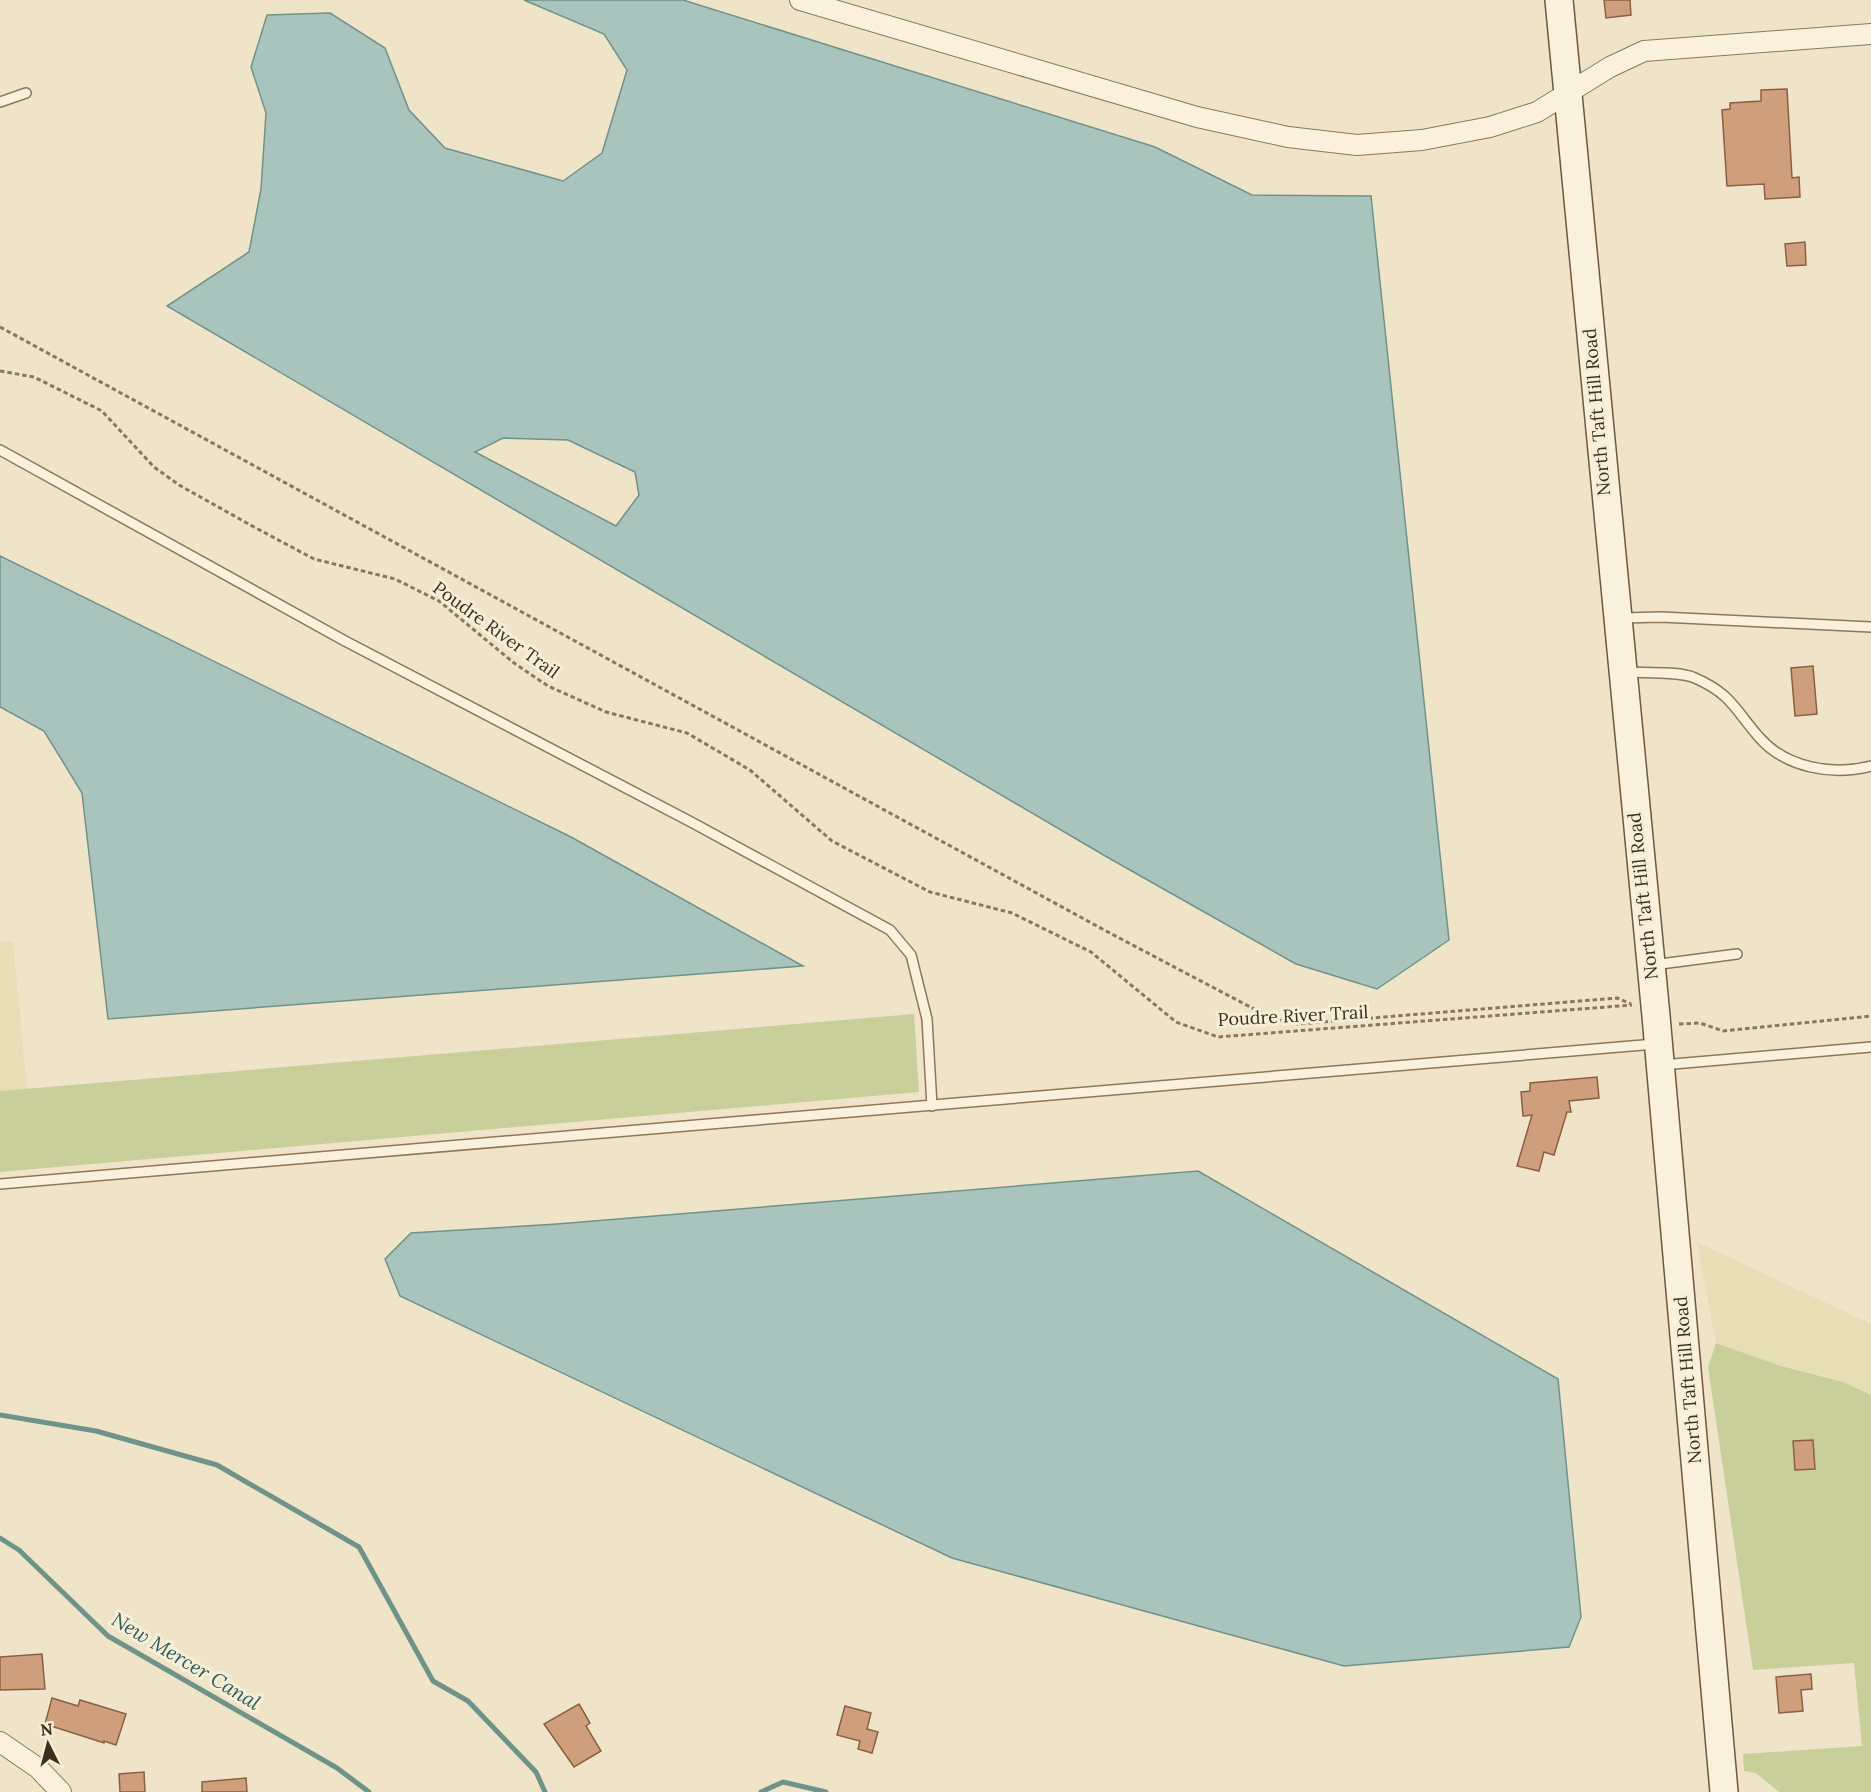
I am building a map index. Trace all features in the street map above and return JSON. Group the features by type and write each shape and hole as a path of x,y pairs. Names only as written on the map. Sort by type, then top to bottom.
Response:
{"main road":[{"name":"North Taft Hill Road","path":"1559,0 1618,618 1621,672 1651,965 1644,1010 1658,1055 1724,1792"}],"street":[{"path":"800,0 1197,117 1288,136 1357,145 1422,140 1490,127 1537,112 1568,92 1644,51 1871,34"},
{"path":"0,1743 38,1768 60,1792"}],"lane":[{"path":"0,102 26,93"},
{"path":"0,450 345,641 693,823 890,930 911,955 927,1019 932,1106"},
{"path":"1618,618 1661,617 1871,627"},
{"path":"1621,672 1693,676 1729,697 1760,738 1800,766 1853,771 1871,766"},
{"path":"1651,965 1737,954"},
{"path":"0,1184 932,1106 1658,1055 1871,1047"}],"path":[{"path":"0,327 1106,931 1273,1019 1298,1024 1617,998 1644,1010"},
{"name":"Poudre River Trail","path":"0,371 34,377 102,411 154,467 254,527 314,559 395,579 439,601 514,663 548,686 606,712 687,733 750,770 832,841 930,892 1012,913 1091,952 1176,1022 1218,1037 1644,1010 1674,1025 1700,1023 1723,1031 1871,1016"}],"shaded area":[{"path":"13,941 27,1089 0,1091 0,942"},
{"path":"1697,1242 1871,1324 1871,1395 1843,1382 1781,1366 1716,1343"}],"green space":[{"path":"914,1014 919,1092 0,1172 0,1091"},
{"path":"1716,1343 1781,1366 1843,1382 1871,1395 1871,1792 1779,1792 1756,1773 1744,1771 1743,1754 1862,1746 1854,1663 1753,1670 1708,1367"}],"water":[{"path":"524,0 683,0 1155,147 1252,195 1371,196 1449,940 1377,989 1296,964 1107,857 167,306 249,252 261,189 266,113 251,67 267,15 330,13 385,48 409,110 445,148 563,181 602,153 627,70 604,34","holes":["503,438 568,440 635,472 639,495 616,526 475,452"]},
{"path":"0,556 571,837 803,966 108,1019 82,793 44,731 0,707"},
{"path":"1198,1171 1558,1379 1581,1617 1569,1647 1344,1666 952,1558 400,1296 385,1259 411,1233 557,1224"}],"building":[{"path":"1604,0 1630,0 1631,15 1606,18"},
{"path":"1787,89 1792,178 1799,177 1800,197 1765,199 1764,184 1727,186 1722,110 1730,109 1730,103 1761,101 1761,90"},
{"path":"1805,242 1806,265 1787,266 1785,244"},
{"path":"1813,666 1817,714 1795,716 1791,668"},
{"path":"1597,1077 1599,1098 1569,1101 1571,1112 1567,1112 1554,1155 1544,1152 1539,1171 1517,1166 1532,1115 1523,1116 1521,1092 1530,1091 1530,1083"},
{"path":"1813,1440 1815,1469 1795,1470 1793,1441"},
{"path":"42,1654 45,1689 0,1690 0,1657"},
{"path":"1811,1674 1812,1689 1801,1690 1803,1711 1779,1713 1776,1677"},
{"path":"52,1698 78,1706 80,1700 126,1714 116,1745 45,1724"},
{"path":"579,1704 590,1723 586,1726 601,1751 574,1767 544,1724"},
{"path":"845,1706 871,1713 867,1729 878,1732 872,1753 858,1749 860,1741 837,1735"},
{"path":"144,1772 145,1792 120,1792 119,1774"},
{"path":"246,1778 247,1792 202,1792 202,1782"}],"waterway":[{"path":"0,1415 96,1431 217,1465 359,1547 433,1681 468,1701 536,1772 545,1792"},
{"name":"New Mercer Canal","path":"0,1538 19,1550 108,1636 337,1768 369,1792"},
{"path":"761,1792 783,1782 826,1792"}]}
